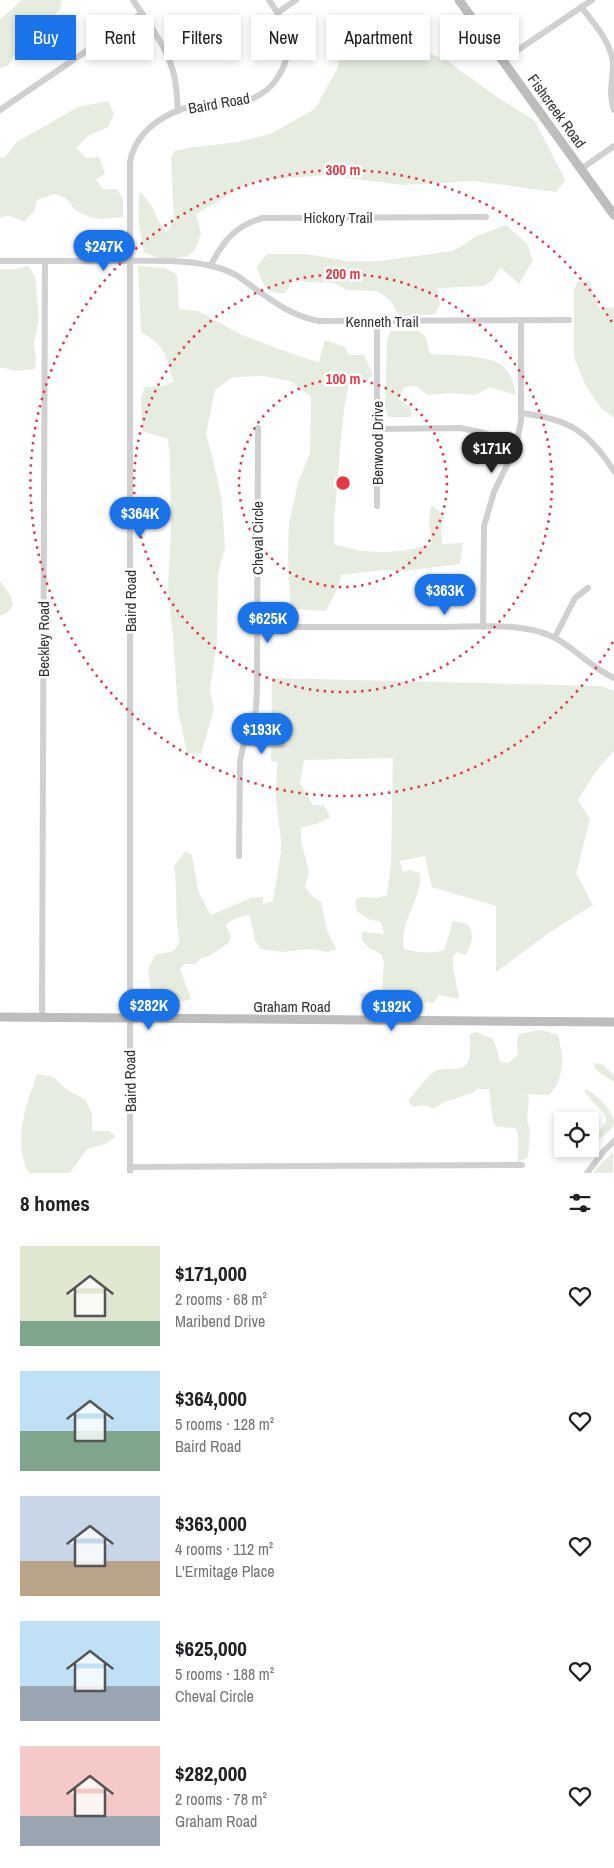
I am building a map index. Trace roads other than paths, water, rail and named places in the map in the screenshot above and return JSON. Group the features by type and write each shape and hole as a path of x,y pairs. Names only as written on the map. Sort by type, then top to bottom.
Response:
{"main road":[{"name":"Fishcreek Road","path":"459,0 470,15"},
{"name":"Fishcreek Road","path":"503,60 614,215"},
{"name":"Graham Road","path":"0,1017 614,1022"}],"street":[{"path":"133,0 159,37 168,55 176,82 178,111"},
{"name":"Baird Road","path":"130,1170 129,176 135,144 149,128 178,111 209,104 245,101 267,90 282,70 288,49 284,26 269,0"},
{"path":"277,12 296,0"},
{"path":"519,49 592,0"},
{"path":"581,7 606,43 612,57 611,100 614,110"},
{"path":"0,110 142,13"},
{"path":"606,63 612,57"},
{"path":"581,169 614,146"},
{"name":"Hickory Trail","path":"211,265 219,250 230,236 248,223 264,218 486,216"},
{"name":"Kenneth Trail","path":"0,261 130,261 211,265 236,275 275,304 301,317 320,321 569,320"},
{"name":"Beckley Road","path":"42,1018 45,261"},
{"path":"483,627 484,526 494,492 516,446 521,413 521,320"},
{"name":"Benwood Drive","path":"377,321 377,506"},
{"path":"521,413 547,416 576,429 595,444 614,471"},
{"name":"Cheval Circle","path":"239,856 240,761 244,742 252,724 257,703 258,428"},
{"path":"377,429 460,428 484,433 516,446"},
{"path":"555,637 575,598 588,588"},
{"path":"258,627 525,628 555,637 596,669 614,678"},
{"path":"244,742 282,745"},
{"path":"587,1173 604,1151 614,1142"},
{"path":"130,1170 522,1165"}]}
